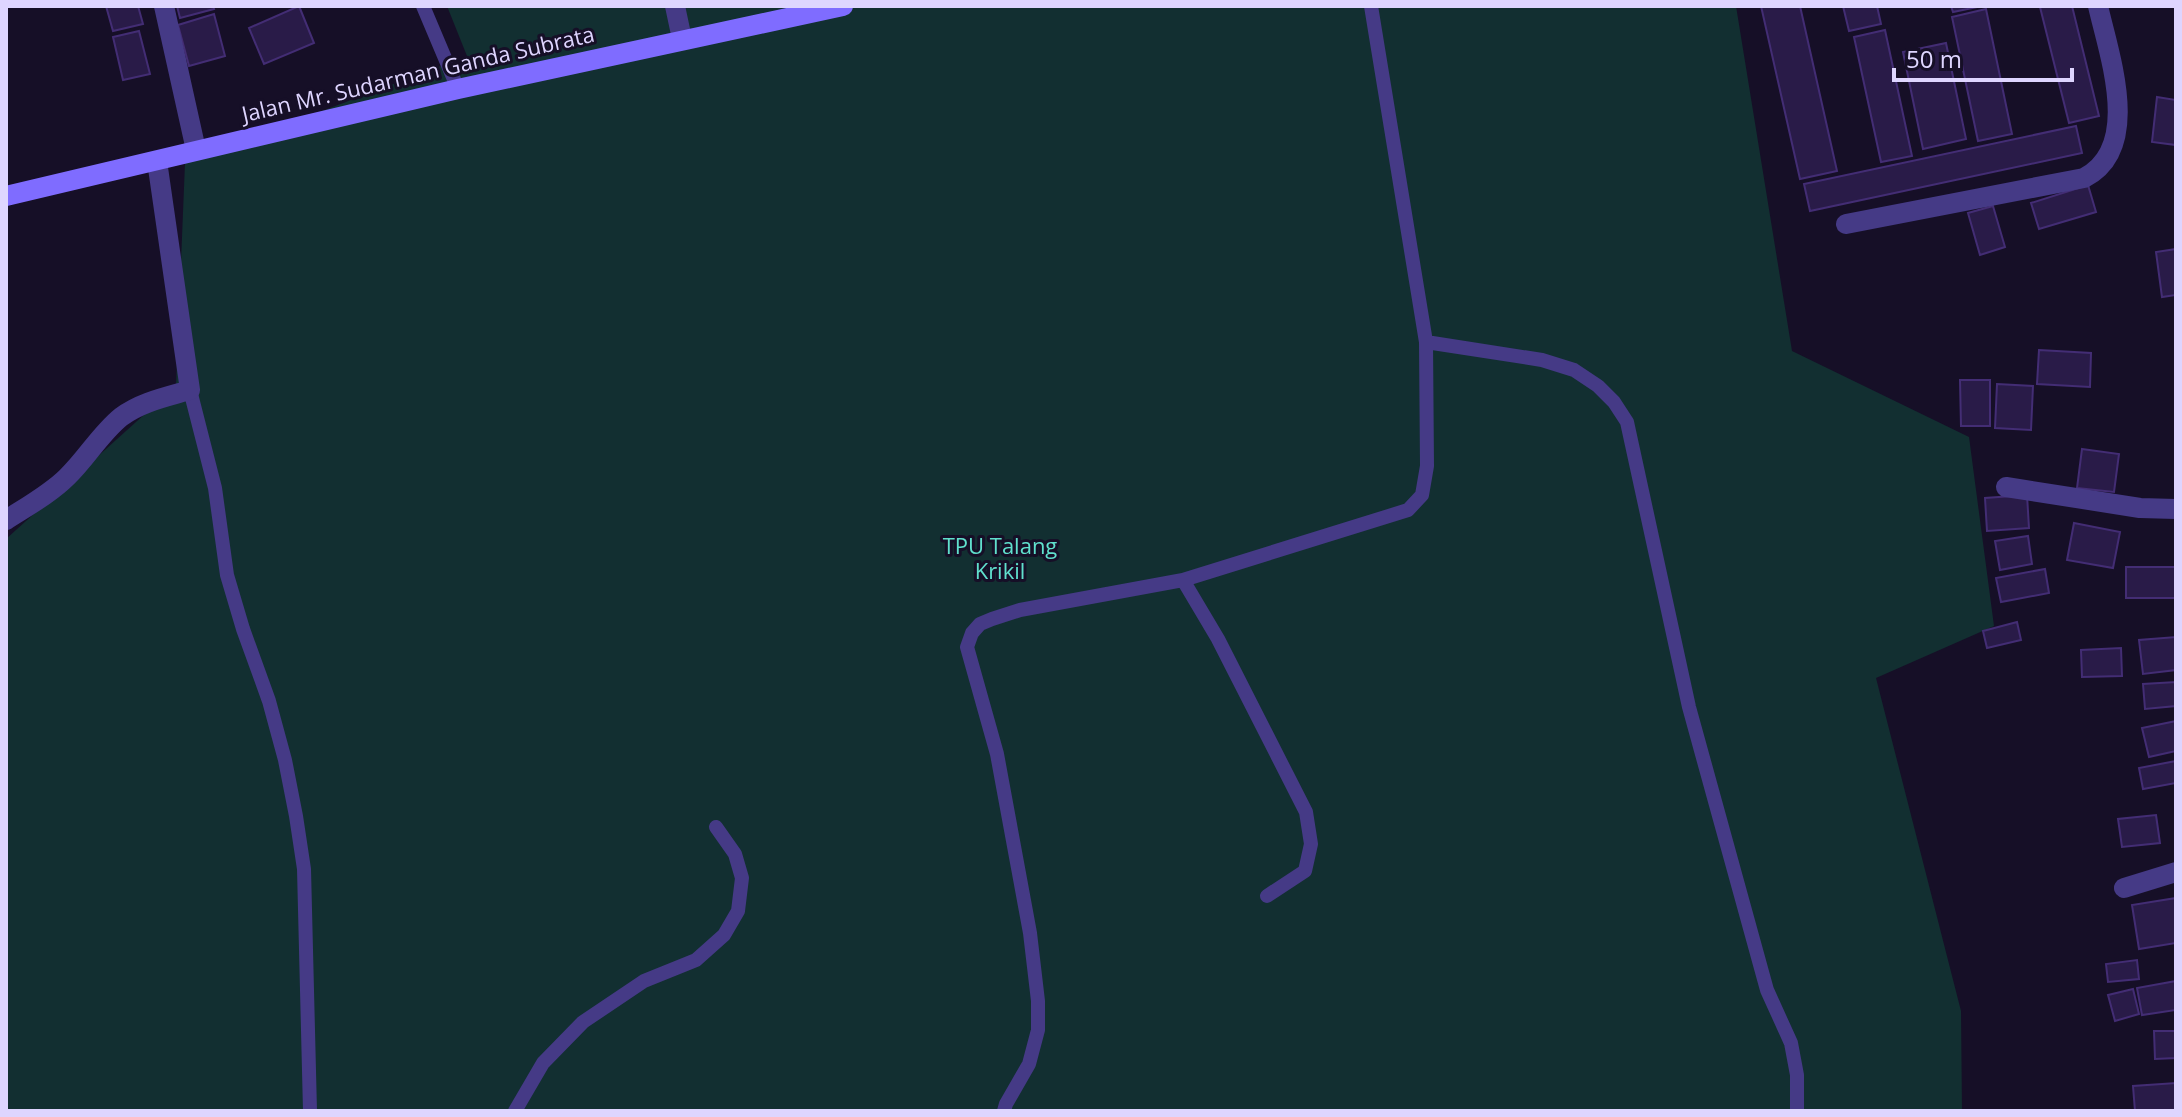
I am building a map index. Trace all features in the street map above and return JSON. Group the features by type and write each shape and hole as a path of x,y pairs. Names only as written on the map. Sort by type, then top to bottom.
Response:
{"street":[{"path":"164,6 196,150"},
{"path":"675,6 682,39"},
{"name":"Jalan Mr. Sudarman Ganda Subrata","path":"6,196 458,89 843,6"},
{"path":"1846,224 2084,178 2093,173 2110,153 2119,112 2098,6"},
{"path":"6,520 64,480 122,417 150,401 190,390 157,161"},
{"path":"2006,487 2140,508 2176,509"},
{"path":"2124,888 2176,872"}],"lane":[{"path":"423,6 458,89"},
{"path":"1004,1111 1029,1064 1038,1030 1038,1001 1030,933 997,754 967,647 972,633 980,624 1020,610 1183,580 1408,510 1422,495 1427,466 1426,342 1371,6"},
{"path":"1426,342 1542,360 1574,370 1598,386 1614,402 1627,422 1689,707 1767,990 1791,1043 1797,1075 1797,1111"},
{"path":"190,390 215,488 227,575 269,701 296,816 304,869 310,1111"},
{"path":"1183,580 1218,639 1306,812 1311,844 1305,871 1267,896"},
{"path":"515,1111 543,1063 583,1022 644,981 696,960 724,935 738,911 742,878 735,854 716,827"}],"green space":[{"name":"TPU Talang Krikil","path":"447,6 1736,6 1792,351 1969,437 1994,626 1876,678 1961,1011 1962,1111 6,1111 6,539 176,386 185,163 467,56"}],"building":[{"path":"106,6 138,6 143,24 113,31"},
{"path":"177,6 213,6 214,9 180,18"},
{"path":"299,6 314,43 264,64 249,28"},
{"path":"1761,6 1800,6 1837,171 1800,179"},
{"path":"1843,6 1877,6 1881,24 1849,31"},
{"path":"1951,6 1982,6 1953,12"},
{"path":"2072,6 2099,116 2069,123 2040,7"},
{"path":"1986,9 2012,134 1978,141 1952,17"},
{"path":"214,14 225,56 189,66 178,25"},
{"path":"1885,30 1912,156 1881,162 1854,37"},
{"path":"139,31 150,74 123,80 113,37"},
{"path":"1946,43 1966,139 1923,149 1903,52"},
{"path":"2157,97 2176,100 2176,145 2152,142"},
{"path":"2076,126 2082,153 1810,211 1804,184"},
{"path":"2088,185 2096,212 2039,229 2031,203"},
{"path":"1993,206 2005,247 1980,255 1968,213"},
{"path":"2176,249 2176,295 2162,297 2156,252"},
{"path":"2039,350 2091,353 2090,387 2037,384"},
{"path":"1960,380 1990,380 1990,426 1961,426"},
{"path":"1997,384 2033,386 2031,430 1995,428"},
{"path":"2082,449 2119,454 2114,492 2077,488"},
{"path":"2027,495 2029,528 1987,531 1985,498"},
{"path":"2074,523 2120,532 2113,568 2067,560"},
{"path":"2028,536 2032,564 2000,570 1995,541"},
{"path":"2126,567 2176,567 2176,598 2126,598"},
{"path":"2045,569 2049,593 2001,602 1996,578"},
{"path":"2017,622 2021,640 1987,648 1983,631"},
{"path":"2176,637 2176,670 2143,674 2139,640"},
{"path":"2121,648 2122,676 2082,677 2081,650"},
{"path":"2176,682 2176,706 2145,709 2143,684"},
{"path":"2176,721 2176,751 2149,757 2142,728"},
{"path":"2176,761 2176,783 2143,789 2139,768"},
{"path":"2156,815 2160,843 2122,847 2118,819"},
{"path":"2176,898 2176,943 2139,949 2132,905"},
{"path":"2137,960 2139,979 2108,982 2106,964"},
{"path":"2176,981 2176,1010 2142,1015 2137,988"},
{"path":"2133,989 2139,1014 2115,1021 2108,995"},
{"path":"2154,1031 2176,1031 2176,1058 2155,1059"},
{"path":"2176,1083 2176,1111 2135,1111 2133,1086"}]}
